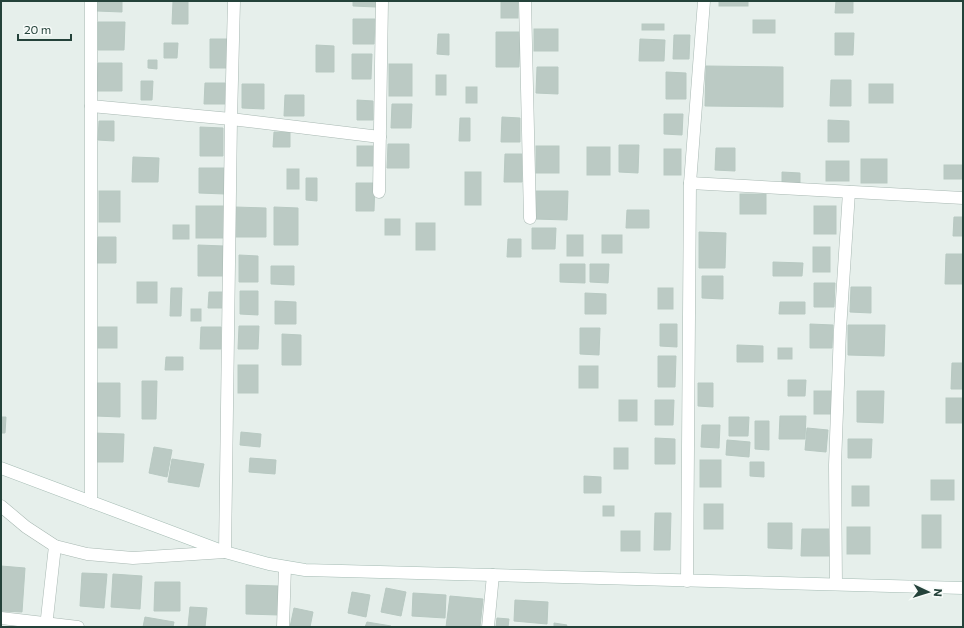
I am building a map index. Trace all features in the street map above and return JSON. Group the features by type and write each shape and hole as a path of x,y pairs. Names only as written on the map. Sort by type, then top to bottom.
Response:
{"street":[{"path":"91,1 91,502"},
{"path":"225,552 234,1"},
{"path":"379,192 382,1"},
{"path":"525,1 530,218"},
{"path":"687,581 690,183 704,1"},
{"path":"91,106 231,119 380,137"},
{"path":"690,183 963,198"},
{"path":"836,584 835,465 839,338 849,192"},
{"path":"1,468 225,552 269,564 305,570 963,588"},
{"path":"1,506 26,528 54,546 87,554 133,558 225,552"},
{"path":"46,625 54,546"},
{"path":"283,627 285,567"},
{"path":"488,627 493,575"},
{"path":"1,618 46,625 78,627"}],"building":[{"path":"97,1 122,1 122,12 97,11"},
{"path":"173,1 188,1 188,24 172,24"},
{"path":"353,1 376,1 376,7 353,6"},
{"path":"501,1 518,1 518,18 501,18"},
{"path":"719,1 748,1 748,6 719,6"},
{"path":"836,1 853,1 853,13 835,13"},
{"path":"353,19 375,19 374,44 353,44"},
{"path":"753,20 775,20 775,33 753,33"},
{"path":"98,22 125,22 124,50 98,50"},
{"path":"642,24 664,24 664,30 642,30"},
{"path":"534,29 558,29 558,51 534,51"},
{"path":"496,32 520,32 519,67 496,67"},
{"path":"835,33 854,33 853,55 835,55"},
{"path":"438,34 449,34 449,55 437,54"},
{"path":"674,35 690,35 689,59 673,59"},
{"path":"210,39 229,39 228,68 210,68"},
{"path":"640,39 665,40 664,61 639,61"},
{"path":"164,43 178,43 177,58 164,58"},
{"path":"316,45 334,46 334,72 316,72"},
{"path":"352,54 372,54 371,79 352,79"},
{"path":"148,60 157,60 157,69 148,68"},
{"path":"98,63 122,63 122,91 97,91"},
{"path":"389,64 412,64 412,96 389,96"},
{"path":"706,66 783,67 783,107 705,106"},
{"path":"537,67 558,67 558,94 536,93"},
{"path":"666,72 686,73 686,99 666,99"},
{"path":"436,75 446,75 446,95 436,95"},
{"path":"831,80 851,80 851,106 830,106"},
{"path":"141,81 153,81 152,100 141,100"},
{"path":"205,83 225,83 225,104 204,104"},
{"path":"242,84 264,84 264,109 242,108"},
{"path":"869,84 893,84 893,103 869,103"},
{"path":"466,87 477,87 477,103 466,103"},
{"path":"285,95 304,95 304,116 284,116"},
{"path":"357,100 373,101 373,120 357,120"},
{"path":"392,104 412,104 411,128 391,128"},
{"path":"664,114 683,114 682,135 664,134"},
{"path":"502,117 520,118 520,142 501,142"},
{"path":"460,118 470,118 470,141 459,141"},
{"path":"828,120 849,121 849,142 828,142"},
{"path":"99,121 114,121 114,141 98,140"},
{"path":"200,127 223,128 223,156 200,156"},
{"path":"274,132 290,132 290,147 273,147"},
{"path":"388,144 409,144 409,168 387,168"},
{"path":"619,145 639,145 638,173 619,172"},
{"path":"357,146 373,146 373,166 357,166"},
{"path":"536,146 559,146 559,173 536,173"},
{"path":"587,147 610,147 610,175 587,175"},
{"path":"716,148 735,148 735,171 715,170"},
{"path":"664,149 681,149 681,175 664,175"},
{"path":"505,154 522,154 522,182 504,182"},
{"path":"133,157 159,158 158,182 132,182"},
{"path":"861,159 887,159 887,183 861,183"},
{"path":"826,161 849,161 849,181 826,181"},
{"path":"944,165 962,165 962,179 944,179"},
{"path":"199,168 225,168 225,194 199,193"},
{"path":"287,169 299,169 299,189 287,189"},
{"path":"465,172 481,172 481,205 465,205"},
{"path":"782,172 800,173 800,183 782,183"},
{"path":"306,178 317,178 317,201 306,200"},
{"path":"356,183 375,183 374,211 356,211"},
{"path":"99,191 120,191 120,222 99,222"},
{"path":"535,191 568,191 567,220 535,219"},
{"path":"740,194 766,194 766,214 740,214"},
{"path":"196,206 224,206 224,238 196,238"},
{"path":"814,206 836,206 836,234 814,234"},
{"path":"235,207 266,208 266,237 235,237"},
{"path":"274,207 298,208 298,245 274,245"},
{"path":"627,210 649,210 649,228 626,228"},
{"path":"954,217 963,217 963,236 953,236"},
{"path":"385,219 400,219 400,235 385,235"},
{"path":"416,223 435,223 435,250 416,250"},
{"path":"173,225 189,225 189,239 173,239"},
{"path":"532,228 556,228 555,249 532,249"},
{"path":"699,232 726,233 725,268 699,268"},
{"path":"567,235 583,235 583,256 567,256"},
{"path":"602,235 622,235 622,253 602,253"},
{"path":"98,237 116,237 116,263 97,263"},
{"path":"508,239 521,239 521,257 507,257"},
{"path":"198,245 224,246 224,276 198,276"},
{"path":"813,247 830,247 830,272 813,272"},
{"path":"946,254 963,254 963,284 945,284"},
{"path":"239,255 258,256 258,282 239,282"},
{"path":"773,262 803,263 802,276 773,276"},
{"path":"560,264 585,264 585,283 560,282"},
{"path":"590,264 609,264 608,283 590,282"},
{"path":"271,266 294,266 294,285 271,284"},
{"path":"702,276 723,276 723,299 702,298"},
{"path":"137,282 157,282 157,303 137,303"},
{"path":"814,283 835,283 834,307 814,307"},
{"path":"851,287 871,287 871,313 850,312"},
{"path":"171,288 182,288 181,316 170,316"},
{"path":"658,288 673,288 673,309 658,309"},
{"path":"240,291 258,291 258,315 240,314"},
{"path":"209,292 223,292 223,308 208,308"},
{"path":"585,293 606,294 606,314 585,314"},
{"path":"275,301 296,302 296,324 275,324"},
{"path":"780,302 805,302 805,314 779,314"},
{"path":"191,309 201,309 201,321 191,321"},
{"path":"660,324 677,324 677,347 660,346"},
{"path":"810,324 833,325 832,348 810,348"},
{"path":"848,325 885,325 884,356 848,355"},
{"path":"239,326 259,326 258,349 238,349"},
{"path":"98,327 117,327 117,348 98,348"},
{"path":"201,327 221,327 221,349 200,349"},
{"path":"580,328 600,328 599,355 580,354"},
{"path":"282,334 301,335 301,365 282,365"},
{"path":"737,345 763,346 763,362 737,362"},
{"path":"778,348 792,348 792,359 778,359"},
{"path":"658,356 676,356 675,387 658,387"},
{"path":"166,357 183,357 183,370 165,370"},
{"path":"952,363 963,363 963,389 951,389"},
{"path":"238,365 258,365 258,393 238,393"},
{"path":"579,366 598,366 598,388 579,388"},
{"path":"788,380 806,380 805,396 788,396"},
{"path":"142,381 157,381 156,419 142,419"},
{"path":"97,383 120,383 120,417 96,416"},
{"path":"698,383 713,383 713,407 698,406"},
{"path":"814,391 833,391 833,414 814,414"},
{"path":"857,391 884,391 883,423 857,422"},
{"path":"946,398 963,398 963,423 946,423"},
{"path":"619,400 637,400 637,421 619,421"},
{"path":"655,400 674,400 673,425 655,425"},
{"path":"780,416 806,416 805,439 779,439"},
{"path":"1,417 6,417 5,433 1,433"},
{"path":"729,417 749,417 748,436 729,436"},
{"path":"755,421 769,421 769,450 755,449"},
{"path":"702,425 720,425 719,448 701,447"},
{"path":"807,428 828,430 826,452 805,450"},
{"path":"241,432 261,434 260,447 240,445"},
{"path":"94,433 124,434 123,462 93,462"},
{"path":"655,438 675,439 675,464 655,464"},
{"path":"848,439 872,439 871,458 848,458"},
{"path":"727,440 750,442 749,457 726,455"},
{"path":"154,447 172,450 167,477 149,473"},
{"path":"614,448 628,448 628,469 614,469"},
{"path":"250,458 276,460 275,474 249,472"},
{"path":"172,459 204,464 199,487 168,482"},
{"path":"700,460 721,460 721,487 700,487"},
{"path":"750,462 764,462 764,477 750,476"},
{"path":"584,476 601,477 601,493 584,493"},
{"path":"931,480 954,480 954,500 931,500"},
{"path":"852,486 869,486 869,506 852,506"},
{"path":"704,504 723,504 723,529 704,529"},
{"path":"603,506 614,506 614,516 603,516"},
{"path":"655,513 671,513 670,550 654,550"},
{"path":"922,515 941,515 941,548 922,548"},
{"path":"768,523 792,523 792,549 768,548"},
{"path":"847,527 870,527 870,554 847,554"},
{"path":"802,529 832,529 831,556 801,556"},
{"path":"621,531 640,531 640,551 621,551"},
{"path":"1,566 25,568 22,612 1,611"},
{"path":"82,573 107,574 104,608 80,606"},
{"path":"113,574 142,576 140,609 111,607"},
{"path":"155,582 180,582 180,611 154,611"},
{"path":"246,585 279,586 279,615 246,614"},
{"path":"386,588 406,592 401,616 381,612"},
{"path":"352,592 370,595 366,617 348,613"},
{"path":"413,593 446,595 445,618 412,616"},
{"path":"450,596 483,599 480,627 446,627"},
{"path":"515,600 548,602 547,624 514,621"},
{"path":"190,607 207,608 205,627 188,626"},
{"path":"294,608 313,612 310,627 290,627"},
{"path":"145,617 174,622 173,627 143,627"},
{"path":"497,618 509,619 508,627 496,627"},
{"path":"367,622 391,626 391,627 365,627"},
{"path":"554,623 567,625 566,627 554,627"}]}
